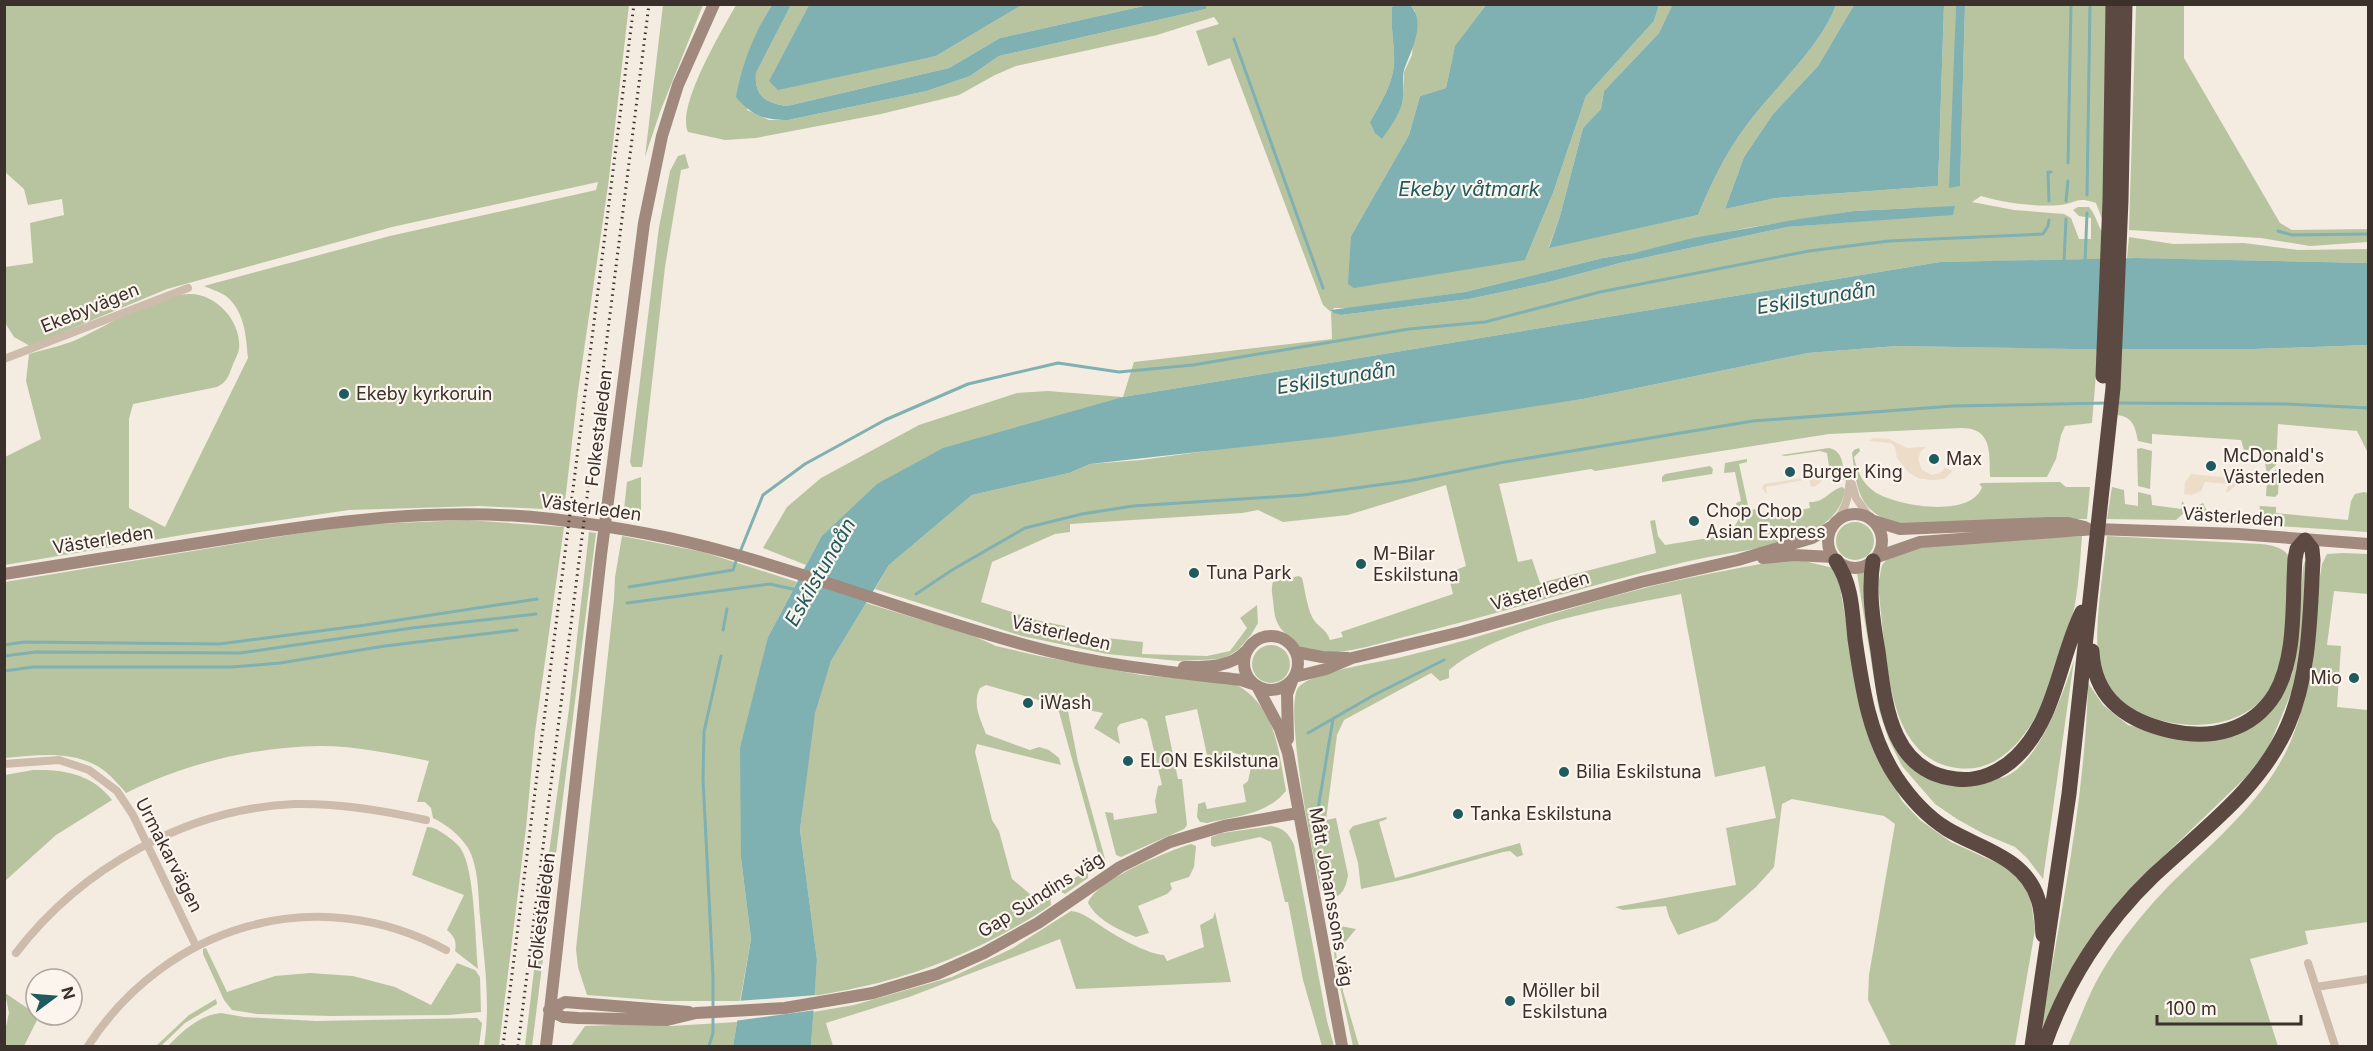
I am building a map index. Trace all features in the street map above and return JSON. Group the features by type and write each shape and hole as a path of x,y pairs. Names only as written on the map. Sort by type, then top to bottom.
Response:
{"highway":[{"path":"2113,4 2116,200"},
{"path":"2023,1047 2043,935 2113,388 2116,200 2125,4"},
{"path":"2044,1047 2067,992 2093,946 2151,878 2227,808 2250,783 2275,750 2288,726 2303,674 2308,636 2312,549 2305,540 2297,549 2290,641 2282,680 2268,704 2258,715 2244,725 2231,730 2202,735 2181,733 2138,721 2118,708 2109,699 2096,678 2085,617"},
{"path":"1834,559 1844,574 1850,590 1863,693 1881,753 1912,800 1927,814 1946,828 2006,858 2023,872 2038,898 2043,935"},
{"path":"1875,559 1871,599 1884,701 1889,720 1906,752 1933,773 1949,778 1972,779 1998,771 2016,758 2035,734 2050,703 2073,631 2085,617"},
{"path":"2032,1047 2062,848 2085,617"}],"main road":[{"name":"Folkestaleden","path":"546,1047 601,555 644,223 662,136 678,85 714,4"},
{"name":"Västerleden","path":"4,574 328,522 434,514 549,518 613,527 724,551 1065,655 1103,663 1241,680 1255,686"},
{"path":"1852,514 1872,520 1882,538 1881,548 1875,559 1865,566 1852,568 1834,559 1828,541 1834,524 1852,514"},
{"name":"Västerleden","path":"1872,520 1900,529 2068,523 2095,529"},
{"name":"Västerleden","path":"1293,679 1352,658 1461,632 1641,582 1738,560 1812,538 1834,524"},
{"name":"Västerleden","path":"1875,559 1920,542 2095,529 2238,534 2368,544"},
{"name":"Västerleden","path":"1738,560 1794,555 1834,559"},
{"path":"1273,636 1286,641 1296,652 1298,664 1293,679 1277,690 1267,691 1255,686 1246,676 1243,665 1247,650 1258,639 1273,636"},
{"name":"Västerleden","path":"1158,669 1210,667 1238,659 1247,650"},
{"name":"Västerleden","path":"1296,652 1322,657 1352,658"},
{"name":"Mått Johanssons väg","path":"1293,679 1287,694 1288,753 1342,1047"},
{"name":"Mått Johanssons väg","path":"1255,686 1280,729 1288,753"},
{"name":"Gap Sundins väg","path":"549,1010 565,1002 701,1013 785,1008 831,1002 873,993 922,979 984,953 1038,923 1119,867 1170,842 1224,826 1298,813"}],"street":[{"name":"Ekebyvägen","path":"4,359 188,288"},
{"path":"1834,524 1843,512 1848,498 1850,477 1856,498 1872,520"},
{"name":"Urmakarvägen","path":"4,764 59,760 89,770 117,791 133,815 196,946"},
{"path":"16,953 26,939 76,891 114,862 146,844 228,815 292,804 355,806 426,820"},
{"path":"88,1047 107,1018 132,990 159,970 212,938 265,922 313,917 375,923 414,935 446,950"},
{"path":"2308,963 2335,1047"},
{"path":"2316,987 2368,979"}],"green space":[{"path":"5,5 629,5 608,186 578,391 564,510 480,506 349,510 5,565 5,457 41,439 26,381 29,354 60,346 147,305 176,296 189,294 209,298 232,319 239,339 239,349 225,381 217,387 133,404 129,419 129,508 165,527 248,358 243,325 237,309 226,296 204,286 390,236 596,190 598,182 392,227 167,289 30,346 14,337 5,323 5,267 33,263 30,223 64,215 62,199 28,205 24,189 5,172"},
{"path":"663,5 703,5 660,112 645,157"},
{"path":"736,5 772,5 758,32 751,55 747,110 769,120 788,120 927,91 970,76 999,56 1206,9 1206,5 1395,5 1392,7 1393,73 1385,95 1370,122 1403,100 1404,72 1412,55 1415,11 1410,5 1486,5 1455,47 1446,88 1420,96 1409,135 1351,236 1525,260 1553,193 1586,96 1654,21 1659,5 1673,5 1659,33 1604,91 1601,109 1583,128 1560,216 1549,247 1698,215 1731,147 1757,112 1808,52 1829,21 1836,5 1854,5 1818,66 1773,114 1744,157 1725,209 1776,198 1938,186 1944,5 1956,5 1954,94 1960,186 1965,5 2107,5 2104,224 2096,203 2084,200 2060,205 2040,205 1981,196 1972,202 2014,210 2064,214 2071,218 2079,239 2091,239 2091,218 2079,216 2073,210 2078,207 2089,207 2104,234 2103,259 1940,262 1123,397 1134,362 1332,339 1331,312 1323,305 1230,58 1208,66 1196,31 1219,24 1214,17 1157,35 1016,66 959,95 881,114 756,138 725,140 688,132 686,120 694,87","holes":["1914,208 1953,214 1787,227 1469,299 1341,315 1331,312 1334,308 1351,308 1465,292 1603,258 1746,228 1854,211"]},
{"path":"791,5 809,5 770,80 936,56 1022,5 1148,5 1000,38 949,68 787,106 773,103 759,93 756,73"},
{"path":"2136,5 2184,5 2184,58 2280,223 2292,230 2368,229 2368,242 2310,246 2261,238 2129,230"},
{"path":"685,154 689,168 681,170 665,267 643,462 642,467 632,467 630,462 659,227 670,171 678,156"},
{"path":"2129,237 2173,244 2244,243 2298,250 2368,249 2368,263 2127,258"},
{"path":"2368,345 2368,453 2357,431 2278,424 2276,465 2267,473 2263,454 2256,450 2244,450 2241,440 2152,434 2152,444 2138,441 2130,420 2117,415 2119,348 2254,349"},
{"path":"1897,346 2098,349 2092,423 2065,426 2056,459 2047,477 1990,477 1989,451 1984,437 1979,432 1961,428 1829,434 1499,484 1518,562 1532,559 1540,583 1656,553 1650,521 1655,520 1658,536 1665,545 1721,536 1732,531 1740,517 1736,503 1741,501 1735,472 1724,473 1725,463 1747,459 1747,462 1739,464 1749,510 1757,509 1759,518 1810,508 1809,502 1819,501 1842,487 1845,489 1838,509 1828,520 1816,529 1779,543 1650,571 1371,646 1330,653 1305,650 1284,632 1275,614 1273,582 1299,576 1302,578 1312,617 1330,640 1343,637 1341,632 1453,594 1448,573 1466,566 1446,485 1348,515 1283,522 1258,510 1242,513 1070,524 1070,532 1055,534 992,562 981,602 1036,620 1065,626 1079,635 1143,642 1142,654 1207,656 1230,651 1247,628 1240,618 1257,605 1258,623 1251,635 1238,650 1223,659 1178,661 1107,654 1022,636 875,589 889,565 972,495 1069,473 1090,464 1141,460 1583,399 1808,353"},
{"path":"1048,391 1123,397 821,537 806,565 763,548 787,507 821,478 919,425 1017,393"},
{"path":"1829,448 1838,452 1840,456 1844,480 1831,479 1827,453 1820,451 1781,455"},
{"path":"1859,448 1860,451 1854,457 1863,481 1875,492 1899,502 1932,507 1949,506 1964,503 1975,497 1982,487 1979,484 1982,483 2060,482 2066,487 2090,487 2087,519 1908,525 1892,521 1871,510 1864,502 1856,481 1852,453"},
{"path":"2137,449 2152,451 2150,489 2138,486"},
{"path":"1710,466 1713,469 1712,474 1662,482 1665,474"},
{"path":"2276,469 2276,477 2279,477 2278,494 2275,497 2266,496 2267,479"},
{"path":"641,477 641,519 623,519 627,482"},
{"path":"2112,487 2124,490 2125,504 2138,506 2138,492 2151,495 2152,505 2181,509 2182,501 2186,506 2185,512 2176,520 2107,519"},
{"path":"2368,493 2368,532 2204,521 2196,514 2199,505 2203,503 2207,511 2259,515 2260,506 2276,507 2276,513 2348,520 2351,501 2355,494"},
{"path":"467,520 564,527 535,732 526,828 499,1046 484,1046 487,1014 486,981 477,881 472,856 457,834 433,818 431,808 425,802 417,802 429,761 348,747 295,747 245,753 196,765 126,793 106,772 83,760 57,755 5,758 5,582 350,525"},
{"path":"1855,522 1862,523 1868,528 1873,534 1873,548 1868,554 1862,559 1855,560 1848,559 1842,554 1837,548 1836,541 1837,534 1842,528 1848,523"},
{"path":"589,532 596,533 532,1046 525,1046 569,709"},
{"path":"622,536 703,552 797,582 768,637 741,858 751,939 740,1001 666,1001 587,995 578,967 576,949 615,577"},
{"path":"2082,536 2076,600 2068,632 2051,686 2023,736 2004,755 1982,766 1957,768 1932,760 1913,743 1904,728 1893,697 1886,659 1878,585 1882,565 1888,558 1933,544"},
{"path":"2107,536 2261,544 2276,547 2287,554 2292,563 2281,660 2270,688 2255,706 2234,718 2210,724 2183,724 2158,719 2134,710 2115,695 2102,676 2097,647"},
{"path":"2307,553 2301,650 2292,691 2268,749 2246,777 2142,877 2038,1046 2076,820 2086,729 2088,683 2103,705 2128,725 2179,737 2259,722 2275,706 2292,674 2297,648 2303,568"},
{"path":"2327,554 2368,554 2368,594 2334,591 2327,645 2341,646 2337,707 2368,710 2368,922 2305,931 2308,944 2250,959 2278,1046 2068,1046 2095,984 2126,936 2162,893 2254,800 2283,757 2294,733 2306,691 2322,564"},
{"path":"1792,558 1837,569 1858,693 1869,737 1902,801 1920,820 1951,842 2008,868 2021,880 2030,893 2035,930 2015,1046 1891,1046 1868,1000 1869,975 1895,824 1884,816 1792,799 1782,804 1774,867 1756,887 1717,921 1678,935 1666,906 1623,910 1615,907 1736,885 1726,828 1776,818 1765,766 1715,777 1681,594 1592,612 1529,629 1472,654 1449,670 1449,678 1440,681 1431,673 1344,720 1337,735 1326,820 1336,818 1348,875 1345,888 1337,896 1329,899 1321,889 1297,753 1295,701 1298,688 1305,682 1332,672 1435,649 1637,590"},
{"path":"1865,571 1878,687 1915,766 1985,779 2009,775 2035,749 2046,731 2074,660 2043,879 2015,847 1984,834 1935,804 1902,766 1889,740 1879,710 1857,573"},
{"path":"866,603 974,636 996,646 1039,656 1141,675 1233,683 1247,692 1267,715 1277,744 1286,791 1260,810 1207,823 1200,822 1197,817 1198,804 1205,802 1207,809 1246,802 1243,785 1248,781 1251,767 1243,755 1229,752 1216,763 1209,764 1197,709 1165,716 1178,779 1182,779 1187,825 1184,829 1121,857 1116,855 1105,812 1113,813 1114,820 1157,813 1155,801 1158,786 1162,785 1147,721 1142,718 1120,724 1117,728 1120,744 1094,728 1103,713 1067,706 1078,762 1105,859 1104,864 1099,856 1059,712 1045,706 1046,702 986,685 980,688 977,700 978,711 986,734 1030,750 1039,747 1049,750 1059,758 1061,765 977,744 975,752 992,820 999,831 1012,879 1037,900 1050,893 1051,905 1010,930 945,961 901,977 814,996 817,960 800,830 814,713 831,661"},
{"path":"1271,645 1285,650 1290,664 1285,678 1271,683 1257,678 1252,664 1257,650"},
{"path":"33,770 77,775 96,784 112,800 56,835 5,881 5,775"},
{"path":"1386,817 1387,819 1379,822 1395,878 1520,843 1523,855 1517,857 1510,851 1503,852 1361,889 1358,863 1349,831 1353,826"},
{"path":"1271,826 1286,832 1294,845 1327,1021 1334,1046 1322,1046 1303,980 1288,902 1285,902 1271,842 1260,837 1214,847 1211,845 1211,837 1222,833"},
{"path":"427,827 436,829 453,841 461,849 466,859 474,906 478,969 455,951 456,944 447,930 464,895 412,875"},
{"path":"1191,844 1196,846 1194,867 1189,877 1170,883 1172,889 1167,894 1138,906 1149,933 1136,937 1122,931 1103,920 1088,903 1104,885 1118,876 1150,860"},
{"path":"1088,870 1088,878 1065,894 1056,889"},
{"path":"1071,911 1084,915 1110,932 1149,952 1164,955 1167,961 1204,947 1200,925 1213,918 1215,912 1231,982 1076,989 1060,939 909,997 826,1023 833,1046 811,1046 813,1012 854,1005 952,977 1013,948"},
{"path":"1340,926 1356,929 1336,953 1343,991 1359,1046 1353,1046 1335,964 1333,935"},
{"path":"206,948 227,992 275,976 310,973 353,976 395,987 431,1005 457,963 475,970 480,977 481,1012 449,1015 331,1016 257,1014 232,1010 224,1000 203,954 203,949"},
{"path":"5,993 24,1006 24,1027 34,1027 24,1046 5,1046 5,1031 9,1013"},
{"path":"216,999 217,1004 185,1023 161,1046 156,1046 189,1015"},
{"path":"221,1013 244,1017 316,1021 477,1018 482,1023 479,1046 168,1046 199,1020"},
{"path":"737,1022 733,1046 571,1046 585,1026 644,1024 671,1026"}],"shaded area":[{"path":"1873,438 1889,439 1907,448 1926,447 1921,451 1918,459 1922,470 1932,475 1940,473 1945,468 1953,471 1944,479 1918,478 1908,472 1897,458 1895,447 1891,443 1869,441"},
{"path":"1826,472 1820,483 1815,486 1811,487 1809,479 1766,487 1767,494 1762,489 1764,484 1823,475"},
{"path":"2245,472 2251,473 2228,492 2226,492 2229,484 2205,482 2201,491 2192,495 2184,494 2185,483 2191,474 2229,478 2232,473 2244,474"}],"water":[{"name":"Ekeby våtmark","path":"1673,4 1836,5 1829,21 1808,52 1757,112 1731,147 1698,215 1549,248 1560,216 1583,128 1601,109 1604,91 1659,33"},
{"path":"772,5 791,5 756,73 756,81 759,93 763,97 773,103 787,106 949,68 1000,38 1148,5 1206,5 1206,9 999,56 970,76 927,91 788,120 759,116 736,97 750,49"},
{"path":"809,5 1022,5 936,56 778,90 769,81"},
{"name":"Ekeby våtmark","path":"1410,5 1415,12 1417,28 1404,70 1402,104 1382,139 1375,133 1370,122 1385,95 1393,73 1392,7"},
{"name":"Ekeby våtmark","path":"1486,5 1659,5 1654,21 1586,96 1553,193 1525,260 1354,288 1348,284 1351,236 1409,135 1420,96 1446,88 1455,46"},
{"path":"1854,5 1944,5 1938,186 1776,198 1725,209 1744,157 1773,114 1818,66"},
{"path":"1956,5 1965,5 1960,186 1949,188"},
{"path":"1955,206 1953,215 1787,227 1469,299 1341,315 1331,310 1465,292 1693,238 1799,219 1854,211"},
{"name":"Eskilstunaån","path":"2137,258 2368,263 2368,345 2254,349 1897,346 1808,353 1583,399 1333,437 1090,464 1069,473 972,495 889,565 831,661 815,713 800,830 817,960 811,1046 733,1046 751,939 741,858 740,748 768,637 821,537 877,484 943,448 1123,397 1940,262"}],"pier":[{"path":"817,995 816,1010 734,1021 737,1001"}],"waterway":[{"path":"2068,163 2071,4"},
{"path":"2087,195 2090,4"},
{"path":"1234,39 1323,288"},
{"path":"2049,201 2048,172 2051,172"},
{"path":"2066,201 2068,181"},
{"path":"2085,263 2087,213"},
{"path":"2064,262 2066,219"},
{"path":"740,552 763,495 805,464 885,420 968,384 1058,363 1119,372 1193,365 1409,329 1485,322 1600,292 1809,251 1889,241 2043,234 2049,220"},
{"path":"2278,231 2292,235 2368,234"},
{"path":"916,594 952,570 1025,528 1082,514 1133,506 1303,495 1408,481 1505,462 1753,421 1953,406 2107,403"},
{"path":"2117,403 2287,404 2368,408"},
{"path":"629,587 733,570 737,558"},
{"name":"Eskilstunaån","path":"627,603 770,584 797,590"},
{"path":"4,645 24,642 219,644 537,599"},
{"path":"723,630 727,609"},
{"path":"4,656 36,652 240,653 412,628 536,614"},
{"path":"4,671 33,667 232,667 280,663 385,646 517,630"},
{"path":"713,1009 703,779 704,732 721,656"},
{"path":"1308,733 1374,695 1444,660"},
{"path":"1316,821 1333,719"},
{"path":"709,1046 713,1033 713,1016"}],"railway":[{"path":"503,1046 634,4"},
{"path":"518,1046 649,4"}],"place":[{"name":"Ekeby kyrkoruin","path":"344,394"},
{"name":"Max","path":"1934,459"},
{"name":"McDonald's Västerleden","path":"2211,466"},
{"name":"Burger King","path":"1790,472"},
{"name":"Chop Chop Asian Express","path":"1694,521"},
{"name":"M-Bilar Eskilstuna","path":"1361,564"},
{"name":"Tuna Park","path":"1194,573"},
{"name":"Mio","path":"2354,678"},
{"name":"iWash","path":"1028,703"},
{"name":"ELON Eskilstuna","path":"1128,761"},
{"name":"Bilia Eskilstuna","path":"1564,772"},
{"name":"Tanka Eskilstuna","path":"1458,814"},
{"name":"Möller bil Eskilstuna","path":"1510,1001"}]}
